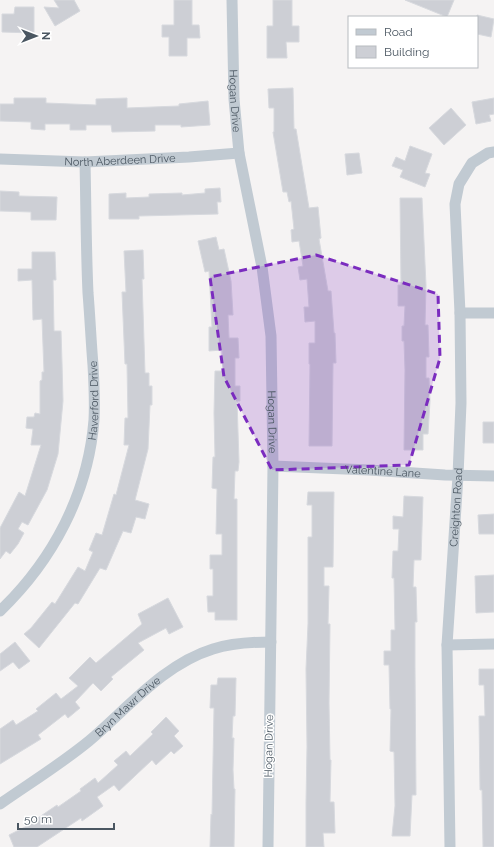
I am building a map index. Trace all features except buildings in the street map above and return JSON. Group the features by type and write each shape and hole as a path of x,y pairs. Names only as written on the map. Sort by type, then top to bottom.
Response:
{"street":[{"name":"Hogan Drive","path":"232,0 234,99 239,153 262,267 271,336 273,466 268,847"},
{"name":"Creighton Road","path":"450,847 447,645 458,476 461,403 460,313 455,204 459,184 472,163 494,152"},
{"name":"North Aberdeen Drive","path":"0,159 84,162 189,158 239,153"},
{"name":"Haverford Drive","path":"0,612 15,598 29,581 56,543 78,494 91,444 94,419 94,390 87,271 84,162"},
{"path":"460,313 494,312"},
{"name":"Valentine Lane","path":"273,466 458,476 494,476"},
{"name":"Bryn Mawr Drive","path":"0,804 43,776 89,741 158,680 186,661 204,652 225,646 271,642"},
{"path":"447,645 494,644"}],"highlighted area":[{"path":"316,255 438,294 440,358 409,465 272,470 224,377 210,277"}]}
